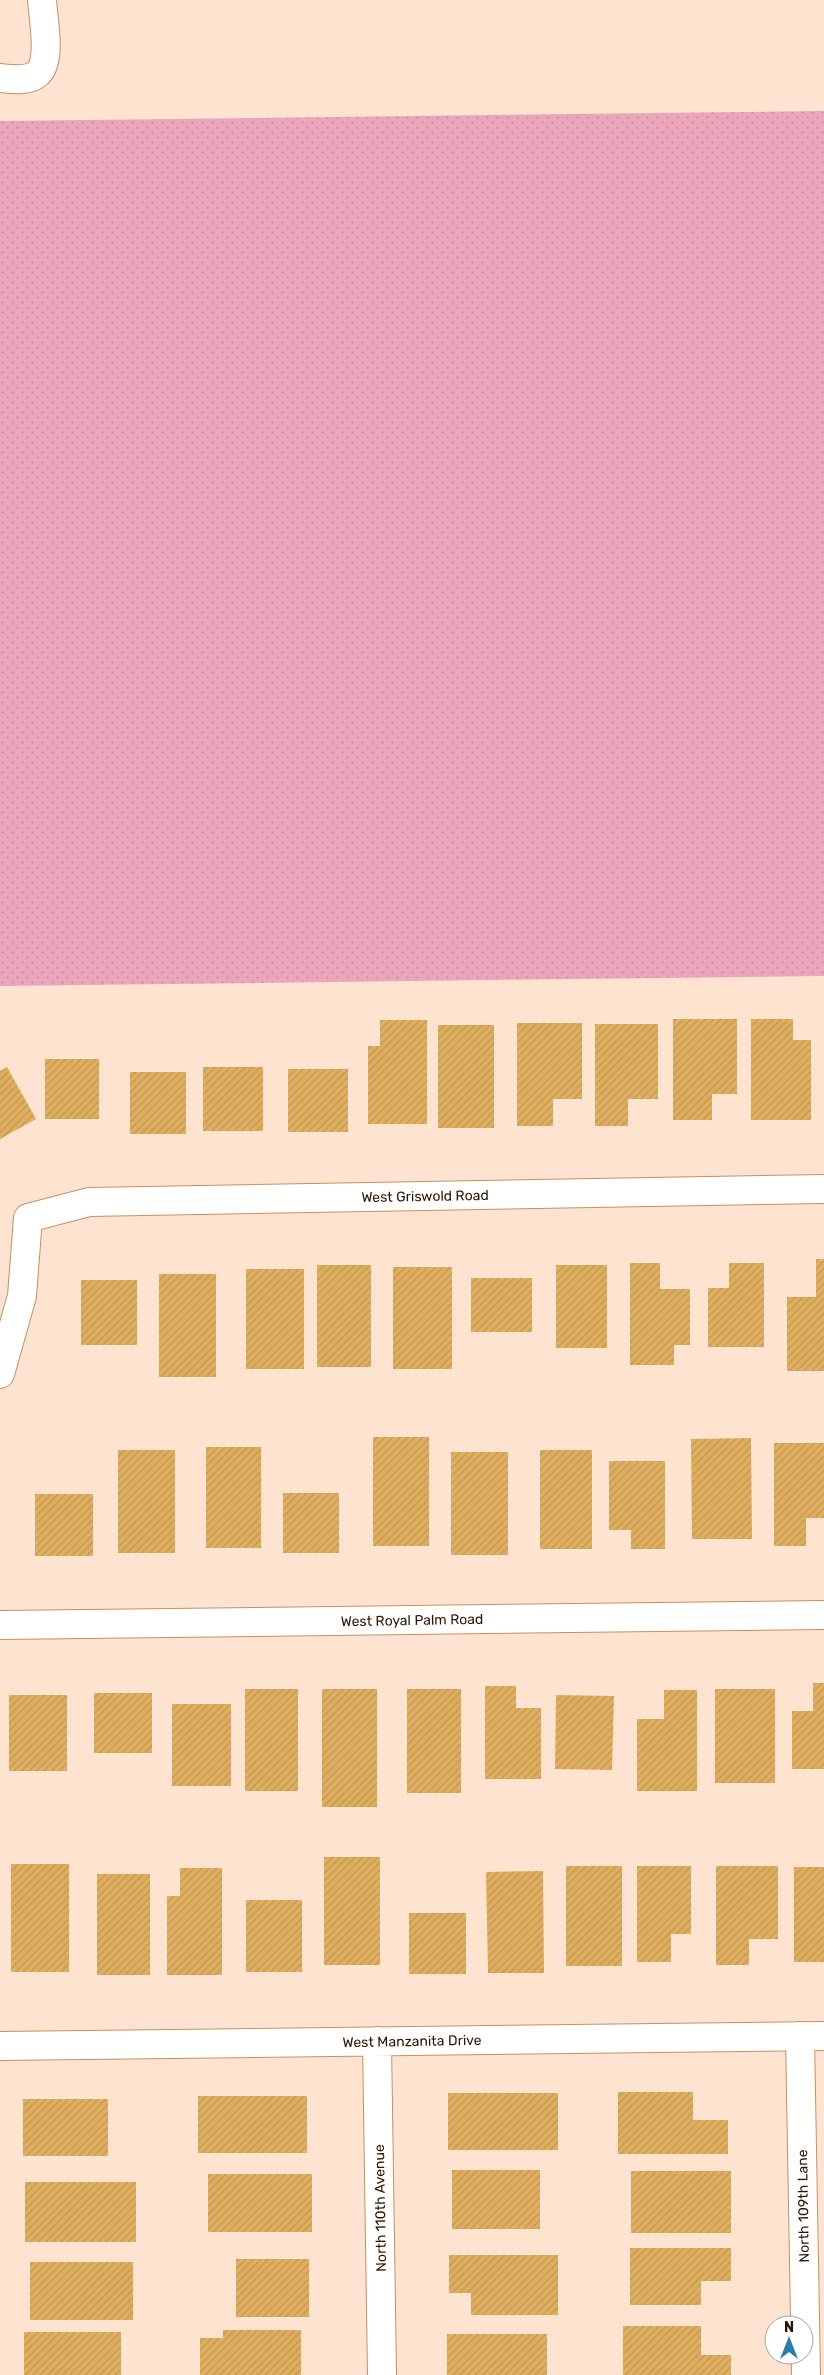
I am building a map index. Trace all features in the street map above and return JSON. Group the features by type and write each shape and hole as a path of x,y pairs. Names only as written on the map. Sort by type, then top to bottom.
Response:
{"street":[{"path":"0,78 25,79 38,73 46,58 42,0"},
{"name":"West Griswold Road","path":"0,1374 22,1296 28,1218 89,1202 824,1189"},
{"name":"West Royal Palm Road","path":"0,1625 824,1615"},
{"name":"West Manzanita Drive","path":"0,2046 812,2036"},
{"name":"North 109th Lane","path":"806,2375 812,2036"},
{"name":"North 110th Avenue","path":"377,2041 382,2375"}],"shaded area":[{"path":"824,111 824,976 0,986 0,121"}],"building":[{"path":"673,1019 737,1019 737,1094 712,1094 712,1120 673,1120"},
{"path":"751,1019 793,1019 793,1040 811,1040 811,1120 751,1120"},
{"path":"380,1020 427,1020 427,1124 368,1124 368,1046 380,1046"},
{"path":"517,1023 582,1023 582,1099 553,1099 553,1126 517,1126"},
{"path":"595,1024 658,1024 658,1099 628,1099 628,1126 595,1126"},
{"path":"438,1025 494,1025 494,1128 438,1128"},
{"path":"45,1059 99,1059 99,1119 45,1119"},
{"path":"7,1067 36,1119 0,1139 0,1071"},
{"path":"203,1067 263,1067 263,1131 203,1131"},
{"path":"288,1069 348,1069 348,1132 288,1132"},
{"path":"130,1072 186,1072 186,1134 130,1134"},
{"path":"816,1259 824,1259 824,1371 787,1371 787,1297 816,1297"},
{"path":"630,1263 660,1263 660,1289 690,1289 690,1345 674,1345 674,1365 630,1365"},
{"path":"729,1263 764,1263 764,1347 708,1347 708,1288 729,1288"},
{"path":"317,1265 371,1265 371,1367 317,1367"},
{"path":"556,1265 607,1265 607,1348 556,1348"},
{"path":"393,1267 452,1267 452,1369 393,1369"},
{"path":"246,1269 304,1269 304,1369 246,1369"},
{"path":"159,1274 216,1274 216,1377 159,1377"},
{"path":"471,1278 532,1278 532,1332 471,1332"},
{"path":"81,1280 137,1280 137,1345 81,1345"},
{"path":"373,1437 429,1437 429,1546 373,1546"},
{"path":"751,1438 752,1539 692,1539 691,1439"},
{"path":"774,1443 824,1443 824,1518 806,1518 806,1546 774,1546"},
{"path":"206,1447 261,1447 261,1548 206,1548"},
{"path":"118,1450 175,1450 175,1553 118,1553"},
{"path":"540,1450 592,1450 592,1549 540,1549"},
{"path":"451,1452 508,1452 508,1555 451,1555"},
{"path":"609,1461 665,1461 665,1549 631,1549 631,1530 609,1530"},
{"path":"283,1493 339,1493 339,1553 283,1553"},
{"path":"35,1494 93,1494 93,1556 35,1556"},
{"path":"813,1683 824,1683 824,1769 792,1769 792,1711 813,1711"},
{"path":"485,1686 516,1686 516,1708 541,1708 541,1779 485,1779"},
{"path":"245,1689 298,1689 298,1791 245,1791"},
{"path":"322,1689 377,1689 377,1807 322,1807"},
{"path":"407,1689 461,1689 461,1793 407,1793"},
{"path":"715,1689 775,1689 775,1783 715,1783"},
{"path":"664,1690 697,1690 697,1791 637,1791 637,1719 664,1719"},
{"path":"94,1693 152,1693 152,1753 94,1753"},
{"path":"9,1695 67,1695 67,1771 9,1771"},
{"path":"556,1695 614,1696 612,1770 555,1769"},
{"path":"172,1704 231,1704 231,1786 172,1786"},
{"path":"324,1857 380,1857 380,1965 324,1965"},
{"path":"11,1864 69,1864 69,1972 11,1972"},
{"path":"566,1866 622,1866 622,1966 566,1966"},
{"path":"637,1866 691,1866 691,1934 671,1934 671,1962 637,1962"},
{"path":"716,1866 778,1866 778,1939 749,1939 749,1965 716,1965"},
{"path":"794,1867 824,1867 824,1962 794,1962"},
{"path":"180,1868 222,1868 222,1975 167,1975 167,1896 180,1896"},
{"path":"543,1871 544,1973 488,1973 486,1872"},
{"path":"97,1874 150,1874 150,1975 97,1975"},
{"path":"246,1900 302,1900 302,1972 246,1972"},
{"path":"409,1913 466,1913 466,1974 409,1974"},
{"path":"618,2092 693,2092 693,2120 728,2120 728,2154 618,2154"},
{"path":"448,2093 558,2093 558,2150 448,2150"},
{"path":"198,2096 307,2096 307,2153 198,2153"},
{"path":"23,2099 108,2099 108,2156 23,2156"},
{"path":"452,2170 540,2170 540,2229 452,2229"},
{"path":"631,2171 731,2171 731,2233 631,2233"},
{"path":"208,2174 312,2174 312,2232 208,2232"},
{"path":"25,2182 136,2182 136,2242 25,2242"},
{"path":"630,2248 731,2248 731,2281 701,2281 701,2305 630,2305"},
{"path":"449,2255 558,2255 558,2315 471,2315 471,2293 449,2293"},
{"path":"236,2259 309,2259 309,2317 236,2317"},
{"path":"30,2262 133,2262 133,2320 30,2320"},
{"path":"623,2326 701,2326 701,2355 731,2355 731,2375 623,2375"},
{"path":"223,2330 301,2330 301,2375 200,2375 200,2338 223,2338"},
{"path":"24,2332 121,2332 121,2375 24,2375"},
{"path":"447,2334 547,2334 547,2375 447,2375"}]}
